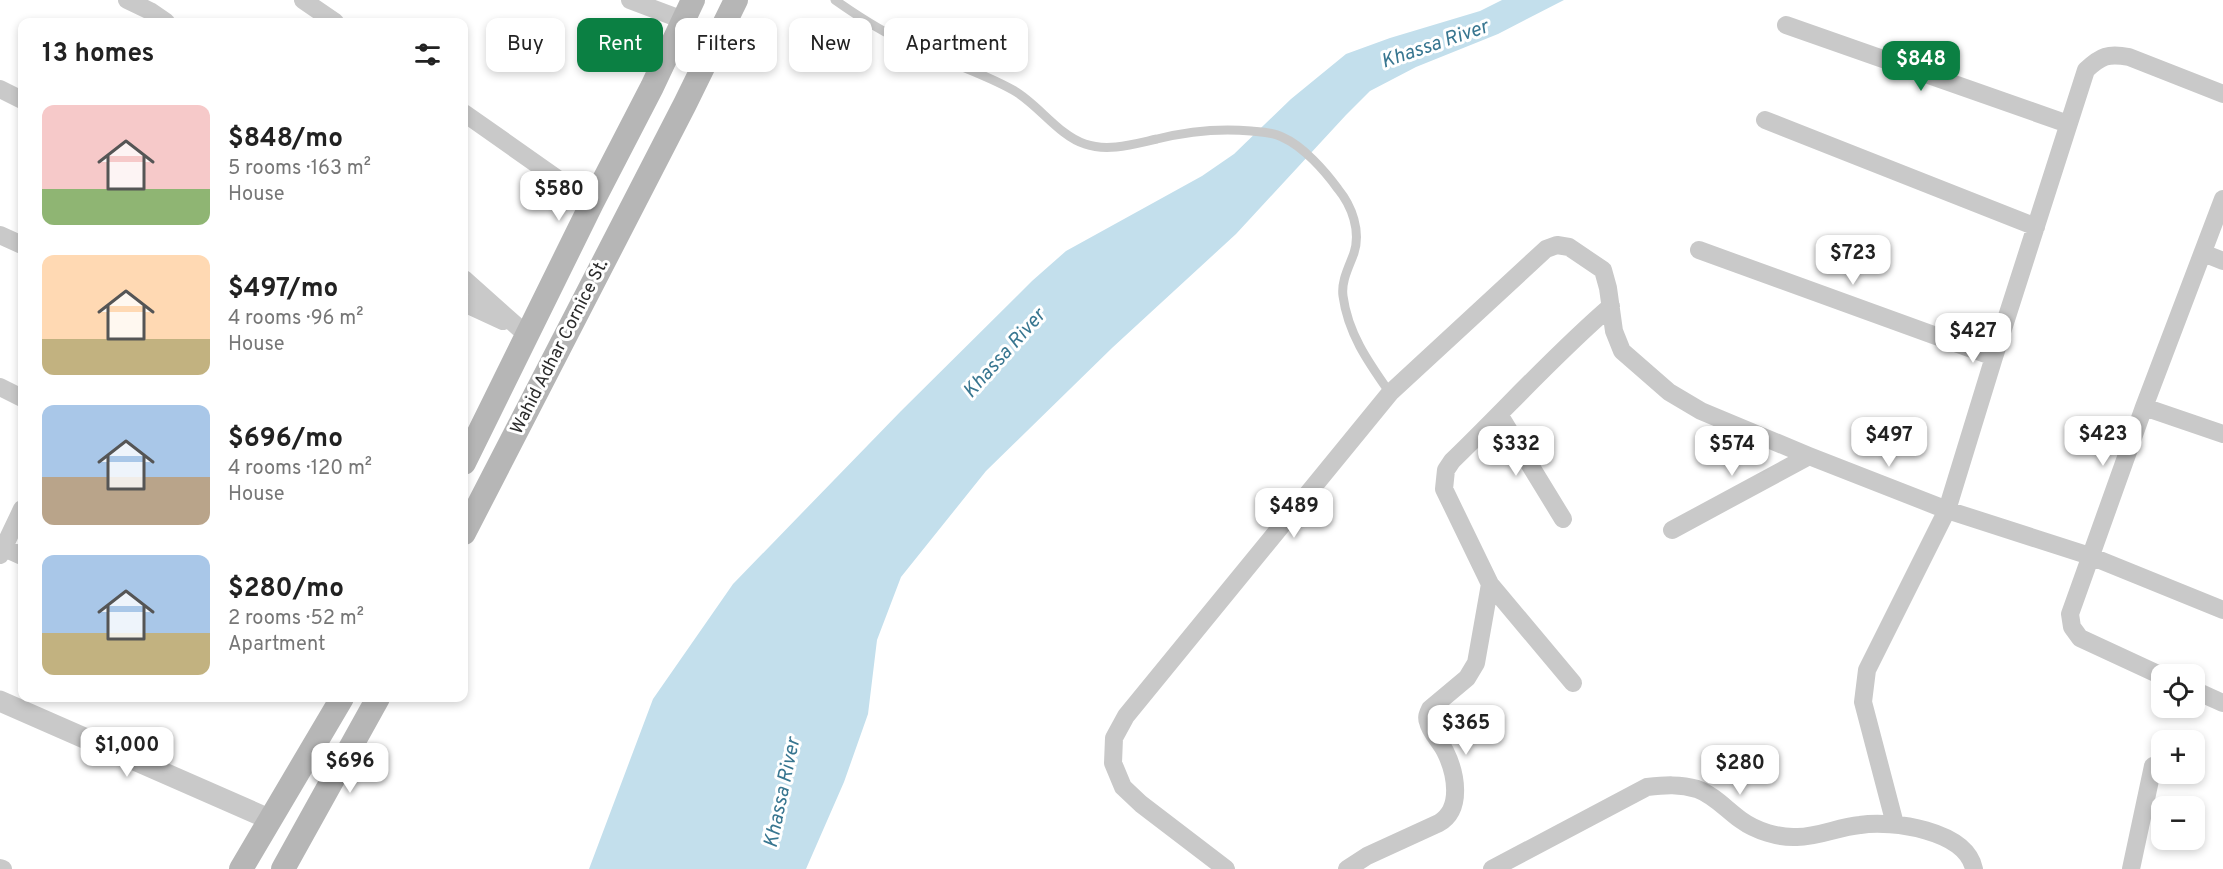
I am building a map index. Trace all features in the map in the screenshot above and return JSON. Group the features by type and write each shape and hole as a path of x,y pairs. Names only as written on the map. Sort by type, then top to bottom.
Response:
{"main road":[{"name":"Wahid Adhar Cornice St.","path":"468,525 686,104 736,0"},
{"name":"Wahid Adhar Cornice St.","path":"468,450 523,330 652,87 688,10"},
{"path":"652,87 686,104"},
{"path":"241,869 340,702"},
{"path":"284,869 376,702"}],"street":[{"path":"127,0 153,5 163,18"},
{"path":"303,0 329,18"},
{"path":"630,0 688,10"},
{"path":"1786,25 2068,124"},
{"path":"1895,824 1863,702 1867,670 1947,510 2086,70 2098,59 2113,54 2129,57 2223,94"},
{"path":"0,89 18,98"},
{"path":"468,116 592,203"},
{"path":"1765,120 2036,227"},
{"path":"2151,671 2080,638 2072,627 2070,614 2144,406 2223,199"},
{"path":"0,235 18,242"},
{"path":"1227,869 1141,804 1123,787 1113,763 1114,738 1126,716 1390,393 1545,249 1557,245 1569,247 1603,270 1614,331 1622,351 1670,392 1701,411 1947,510 2090,556 2223,610"},
{"path":"1699,250 1994,357"},
{"path":"2203,253 2223,261"},
{"path":"468,282 523,330"},
{"path":"468,305 523,330"},
{"path":"1573,683 1490,584 1448,498 1444,479 1446,470 1452,461 1500,416 1584,329 1611,306"},
{"path":"0,387 18,396"},
{"path":"2144,406 2223,434"},
{"path":"1500,416 1563,519"},
{"path":"1672,530 1809,456"},
{"path":"18,517 1,550 18,555"},
{"path":"1347,869 1367,856 1438,823 1448,817 1454,808 1451,766 1446,752 1430,727 1427,715 1430,709 1467,678 1476,663 1490,584"},
{"path":"2205,695 2223,703"},
{"path":"0,701 269,819"},
{"path":"2131,869 2151,775"},
{"path":"1492,869 1647,787 1674,784 1699,790 1743,822 1769,834 1797,837 1825,834 1859,825 1895,824 1950,839 1964,849 1974,869"}],"lane":[{"path":"835,0 912,46 1015,90 1067,133 1084,144 1106,148 1204,130 1267,132 1282,136 1296,145 1337,187 1348,203 1355,223 1355,251 1345,273 1342,294 1358,346 1390,393"}],"water":[{"name":"Khassa River","path":"1502,0 1564,0 1498,34 1416,67 1370,91 1236,234 1112,348 986,471 901,577 877,640 868,714 844,782 806,869 589,869 653,699 733,584 901,411 1032,281 1066,251 1202,176 1234,154 1291,99 1346,54 1480,11"}]}
